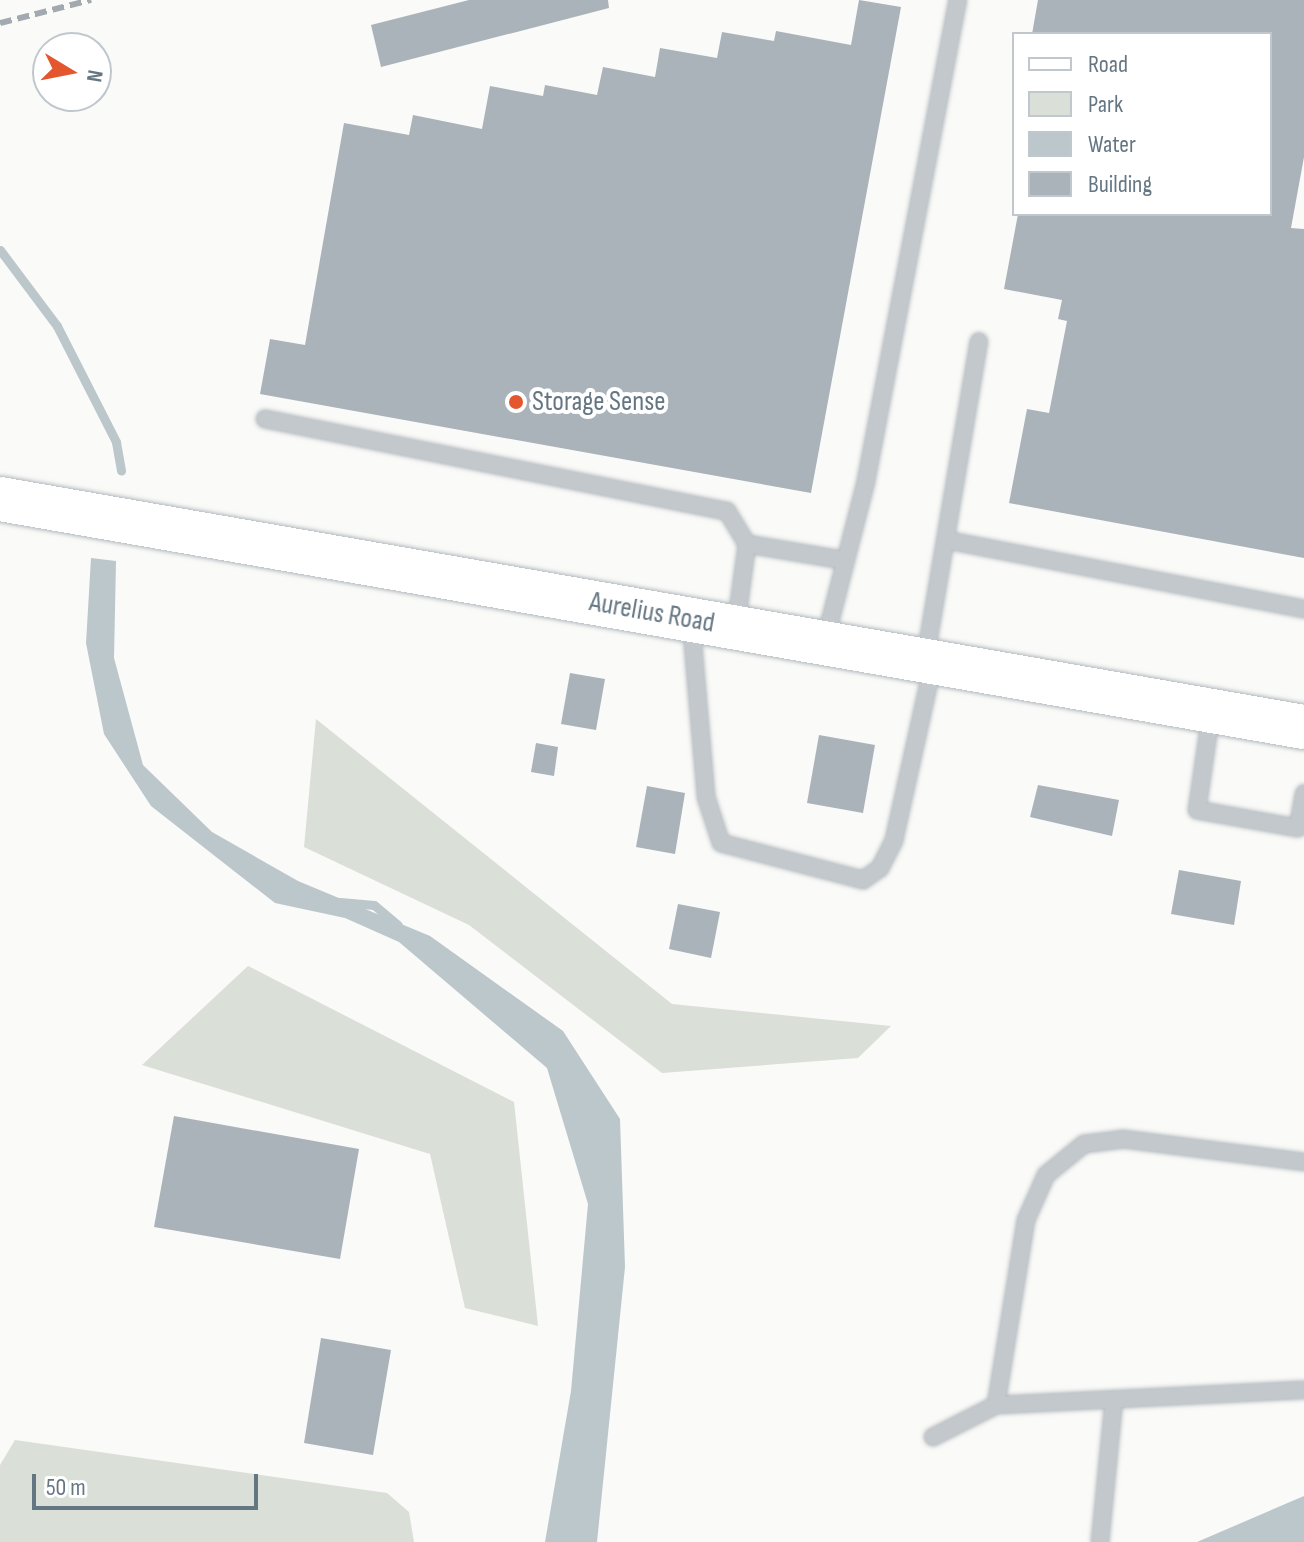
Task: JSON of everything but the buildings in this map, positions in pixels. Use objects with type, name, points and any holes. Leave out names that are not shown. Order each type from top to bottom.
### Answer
[{"type":"street","name":"Aurelius Road","points":[[0,499],[1304,727]]},
{"type":"lane","points":[[825,643],[843,560],[866,481],[958,0]]},
{"type":"lane","points":[[691,620],[706,797],[721,843],[863,880],[880,868],[894,840],[929,661],[979,342]]},
{"type":"lane","points":[[265,419],[727,511],[747,544],[735,628]]},
{"type":"lane","points":[[946,540],[1304,609]]},
{"type":"lane","points":[[747,544],[843,560]]},
{"type":"lane","points":[[1212,711],[1197,810],[1298,828],[1304,794]]},
{"type":"lane","points":[[996,1405],[1026,1220],[1046,1175],[1084,1144],[1123,1139],[1304,1162]]},
{"type":"lane","points":[[933,1437],[996,1405],[1304,1390]]},
{"type":"lane","points":[[1100,1542],[1114,1400]]},
{"type":"green space","points":[[316,719],[672,1004],[891,1026],[858,1058],[662,1073],[469,925],[304,847]]},
{"type":"green space","points":[[248,966],[514,1102],[538,1326],[465,1308],[430,1154],[142,1065]]},
{"type":"green space","points":[[15,1440],[387,1493],[409,1512],[414,1542],[0,1542],[0,1465]]},
{"type":"water","points":[[91,558],[116,561],[114,658],[143,765],[212,832],[298,881],[430,936],[563,1031],[620,1119],[625,1267],[597,1542],[545,1542],[571,1391],[588,1204],[547,1068],[399,942],[345,918],[275,903],[151,806],[104,734],[86,643]]},
{"type":"water","points":[[1304,1496],[1304,1542],[1197,1542]]},
{"type":"waterway","points":[[0,250],[57,326],[116,442],[121,471]]},
{"type":"waterway","points":[[340,902],[374,905],[398,925]]},
{"type":"railway","points":[[0,23],[91,0]]},
{"type":"place","name":"Storage Sense","points":[[516,402]]}]
